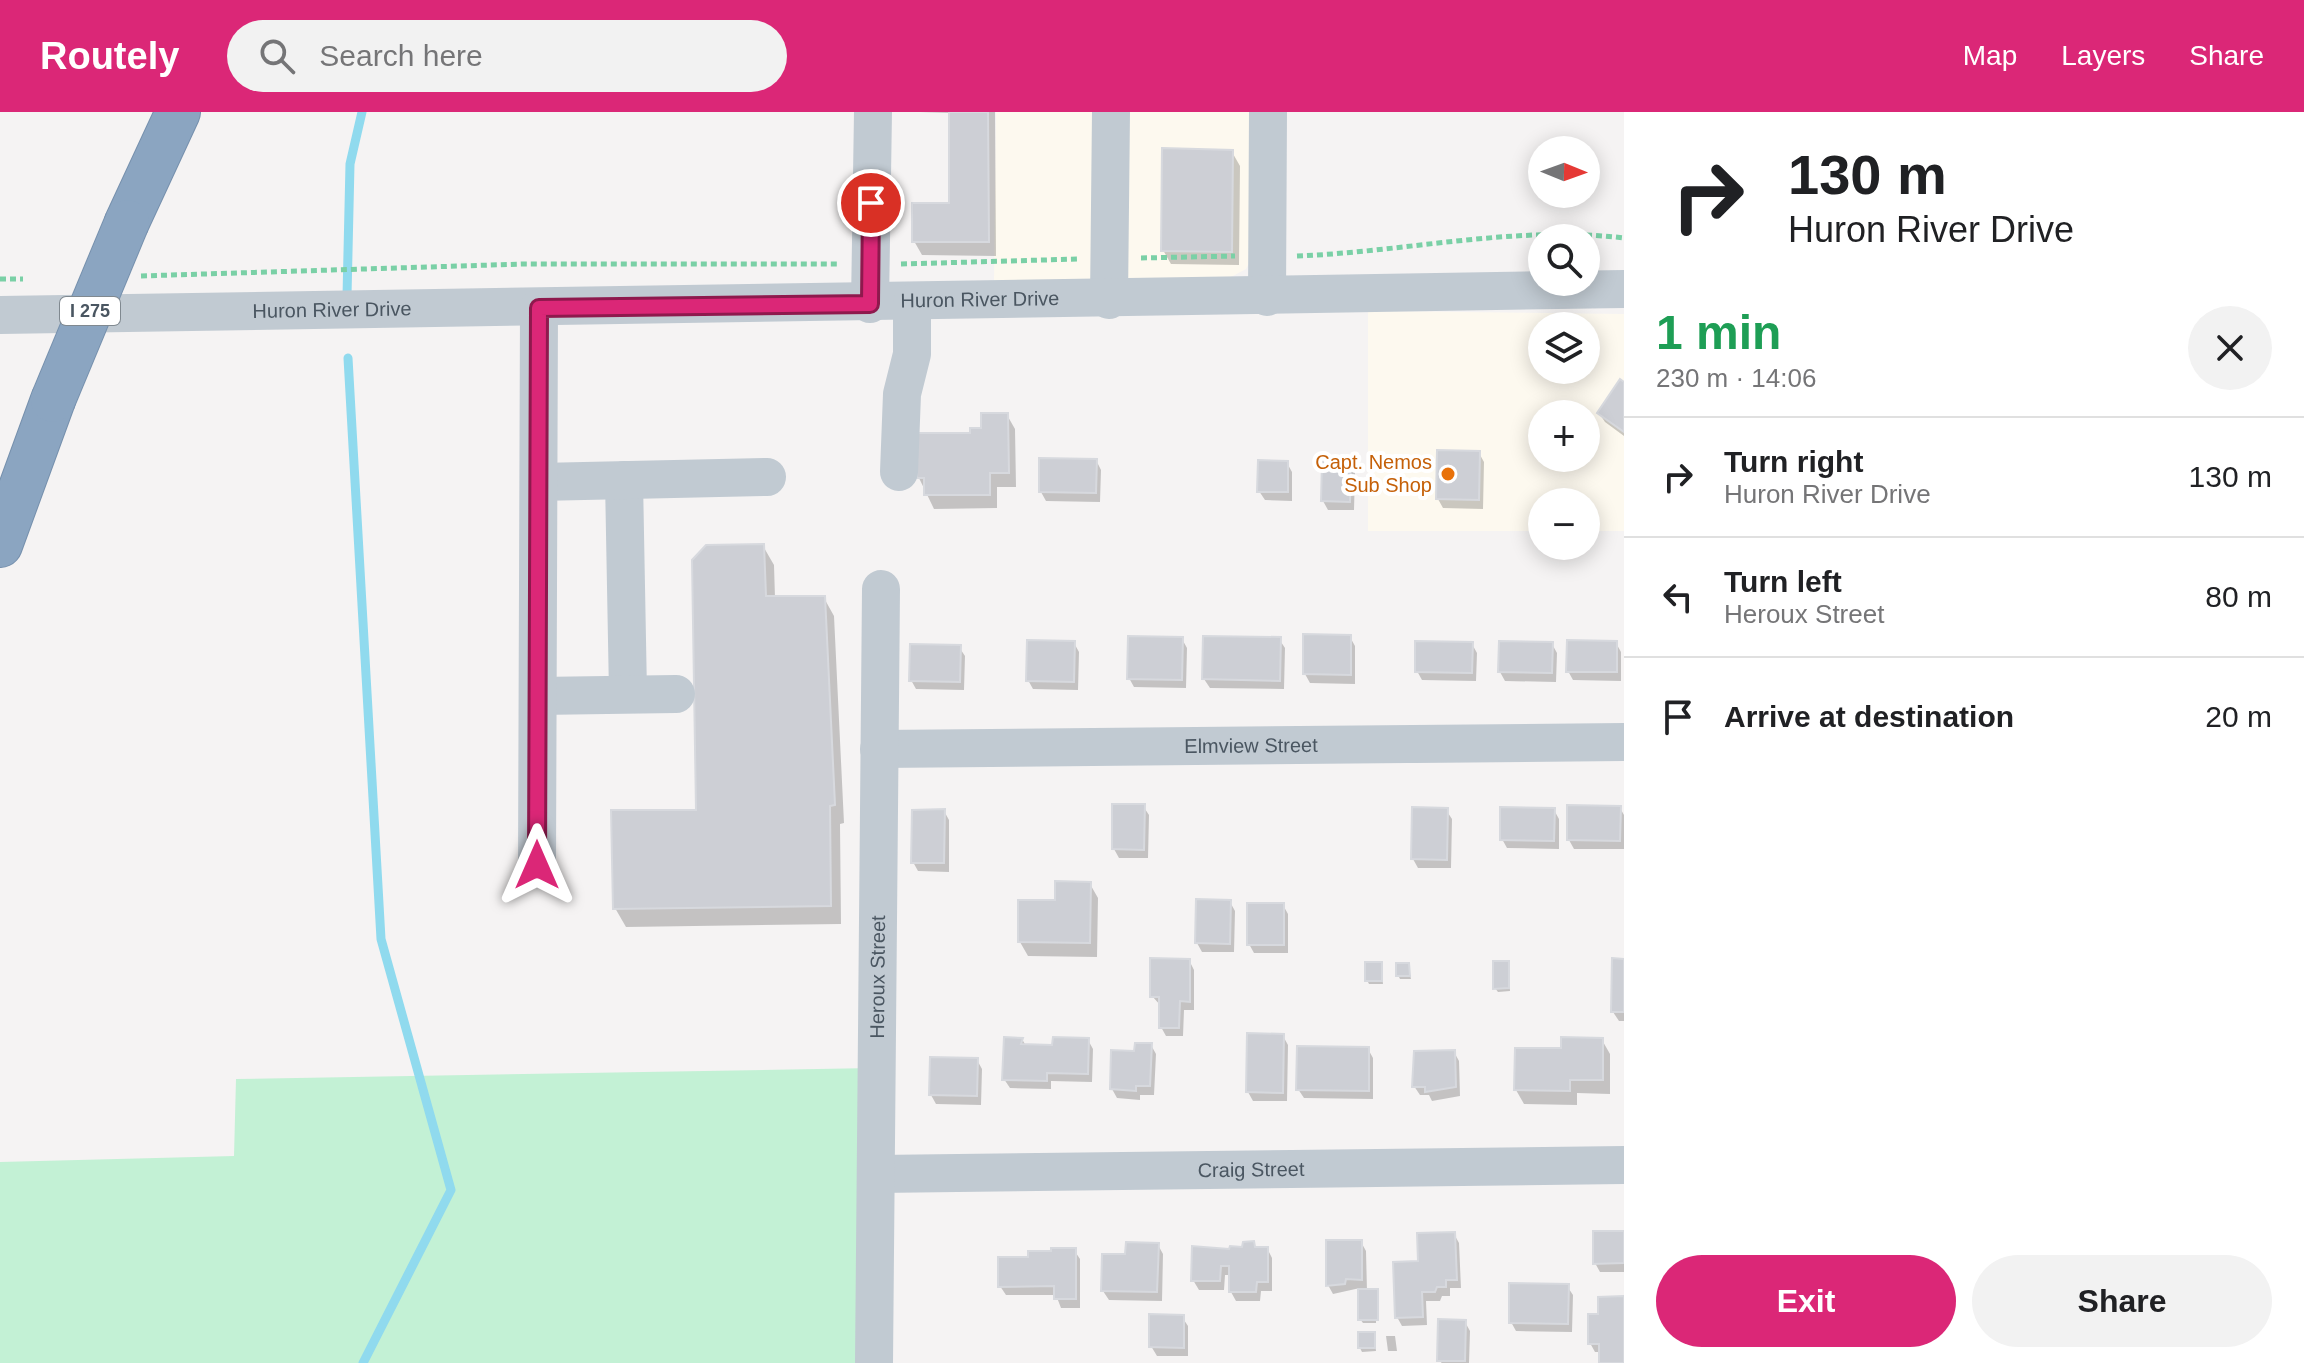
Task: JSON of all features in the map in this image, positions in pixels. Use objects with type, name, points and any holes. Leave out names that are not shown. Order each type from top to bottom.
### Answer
[{"type":"highway","name":"I 275","points":[[0,545],[53,400],[127,222],[178,112]]},
{"type":"street","points":[[870,304],[873,112]]},
{"type":"street","points":[[1109,300],[1111,112]]},
{"type":"street","points":[[1267,297],[1268,112]]},
{"type":"street","name":"Huron River Drive","points":[[0,315],[870,304],[1624,289]]},
{"type":"street","points":[[899,472],[902,394],[912,354],[912,303]]},
{"type":"street","points":[[537,865],[539,308]]},
{"type":"street","points":[[539,482],[767,477]]},
{"type":"street","points":[[624,480],[628,693]]},
{"type":"street","name":"Heroux Street","points":[[874,1363],[881,589]]},
{"type":"street","points":[[538,696],[676,694]]},
{"type":"street","name":"Elmview Street","points":[[879,749],[1624,742]]},
{"type":"street","name":"Craig Street","points":[[877,1174],[1624,1165]]},
{"type":"path","points":[[133,277],[464,269],[524,264],[870,264],[1335,255],[1467,240],[1554,236],[1624,238]]},
{"type":"path","points":[[0,279],[27,279]]},
{"type":"shaded area","points":[[996,112],[1258,112],[1251,259],[1246,269],[1229,278],[994,282]]},
{"type":"shaded area","points":[[1368,311],[1528,313],[1528,384],[1600,384],[1600,314],[1624,314],[1624,531],[1600,531],[1600,488],[1528,488],[1528,531],[1368,531]]},
{"type":"green space","points":[[873,1068],[869,1363],[0,1363],[0,1162],[234,1156],[236,1079]]},
{"type":"building","points":[[949,112],[988,112],[989,242],[912,242],[912,203],[949,203]]},
{"type":"building","points":[[1162,148],[1233,150],[1232,252],[1161,251]]},
{"type":"building","points":[[1620,379],[1624,382],[1624,432],[1600,415],[1600,409]]},
{"type":"building","points":[[981,413],[1008,413],[1009,473],[990,473],[990,495],[924,495],[924,478],[917,478],[917,433],[970,433],[970,428],[981,428]]},
{"type":"building","points":[[1437,450],[1480,451],[1479,500],[1436,499]]},
{"type":"building","points":[[1039,458],[1097,459],[1096,493],[1039,492]]},
{"type":"building","points":[[1258,460],[1288,461],[1288,492],[1257,492]]},
{"type":"building","points":[[1322,461],[1351,462],[1350,502],[1321,501]]},
{"type":"building","points":[[764,544],[766,596],[825,596],[835,805],[830,806],[831,906],[613,909],[611,810],[696,810],[692,560],[706,545]]},
{"type":"building","points":[[1303,634],[1351,635],[1351,675],[1303,674]]},
{"type":"building","points":[[1128,636],[1183,637],[1182,680],[1127,679]]},
{"type":"building","points":[[1203,636],[1281,637],[1280,681],[1202,679]]},
{"type":"building","points":[[1027,640],[1075,641],[1074,682],[1026,681]]},
{"type":"building","points":[[1567,640],[1617,641],[1617,672],[1566,672]]},
{"type":"building","points":[[1415,641],[1473,642],[1472,673],[1415,672]]},
{"type":"building","points":[[1499,641],[1553,642],[1552,673],[1498,672]]},
{"type":"building","points":[[910,644],[961,645],[960,682],[909,681]]},
{"type":"building","points":[[1112,804],[1145,804],[1144,850],[1112,849]]},
{"type":"building","points":[[1567,805],[1621,806],[1620,841],[1567,840]]},
{"type":"building","points":[[1412,807],[1448,808],[1447,860],[1411,859]]},
{"type":"building","points":[[1500,807],[1555,808],[1554,841],[1500,840]]},
{"type":"building","points":[[945,809],[944,863],[911,863],[912,810]]},
{"type":"building","points":[[1055,881],[1091,882],[1090,943],[1018,942],[1018,900],[1055,900]]},
{"type":"building","points":[[1196,899],[1231,900],[1230,944],[1195,943]]},
{"type":"building","points":[[1247,903],[1284,903],[1284,945],[1247,945]]},
{"type":"building","points":[[1150,958],[1190,959],[1190,1002],[1180,1001],[1179,1028],[1159,1028],[1159,997],[1150,997]]},
{"type":"building","points":[[1612,958],[1624,959],[1624,1012],[1611,1012]]},
{"type":"building","points":[[1493,961],[1509,961],[1509,988],[1493,989]]},
{"type":"building","points":[[1365,962],[1382,962],[1382,981],[1365,981]]},
{"type":"building","points":[[1396,963],[1409,963],[1410,976],[1396,976]]},
{"type":"building","points":[[1247,1033],[1284,1034],[1283,1093],[1246,1092]]},
{"type":"building","points":[[1004,1037],[1023,1038],[1021,1044],[1052,1045],[1053,1037],[1089,1038],[1088,1074],[1047,1073],[1047,1081],[1002,1080]]},
{"type":"building","points":[[1561,1037],[1603,1038],[1603,1080],[1570,1080],[1570,1091],[1514,1090],[1515,1048],[1561,1048]]},
{"type":"building","points":[[1135,1043],[1152,1043],[1150,1086],[1136,1086],[1136,1091],[1110,1089],[1111,1050],[1134,1051]]},
{"type":"building","points":[[1297,1046],[1369,1047],[1369,1091],[1296,1090]]},
{"type":"building","points":[[1455,1050],[1456,1087],[1425,1092],[1425,1087],[1412,1087],[1414,1051]]},
{"type":"building","points":[[930,1057],[978,1058],[977,1096],[929,1095]]},
{"type":"building","points":[[1593,1231],[1624,1231],[1624,1263],[1593,1264]]},
{"type":"building","points":[[1455,1232],[1457,1280],[1446,1280],[1446,1287],[1437,1287],[1435,1292],[1422,1292],[1423,1317],[1395,1318],[1393,1262],[1418,1261],[1417,1233]]},
{"type":"building","points":[[1326,1240],[1362,1240],[1362,1280],[1346,1279],[1345,1284],[1326,1286]]},
{"type":"building","points":[[1254,1241],[1255,1247],[1268,1247],[1268,1282],[1257,1282],[1256,1292],[1229,1292],[1229,1266],[1221,1266],[1220,1281],[1191,1281],[1192,1246],[1229,1249],[1230,1246],[1242,1247],[1243,1242]]},
{"type":"building","points":[[1126,1242],[1159,1243],[1157,1292],[1101,1291],[1102,1254],[1125,1254]]},
{"type":"building","points":[[1051,1248],[1076,1248],[1076,1299],[1054,1299],[1054,1286],[998,1287],[998,1257],[1028,1257],[1028,1251],[1051,1251]]},
{"type":"building","points":[[1509,1283],[1569,1284],[1568,1324],[1509,1323]]},
{"type":"building","points":[[1358,1289],[1378,1289],[1378,1320],[1358,1320]]},
{"type":"building","points":[[1624,1296],[1624,1363],[1599,1363],[1599,1344],[1588,1344],[1588,1314],[1598,1314],[1598,1297]]},
{"type":"building","points":[[1149,1314],[1184,1315],[1184,1348],[1149,1347]]},
{"type":"building","points":[[1438,1319],[1466,1320],[1465,1361],[1437,1361]]},
{"type":"building","points":[[1358,1332],[1375,1332],[1375,1348],[1358,1348]]},
{"type":"waterway","points":[[347,296],[350,164],[362,112]]},
{"type":"waterway","points":[[348,358],[381,939],[451,1190],[363,1363]]},
{"type":"place","name":"Capt. Nemos Sub Shop","points":[[1448,474]]},
{"type":"route","points":[[537,865],[539,308],[870,304],[871,203]]}]
